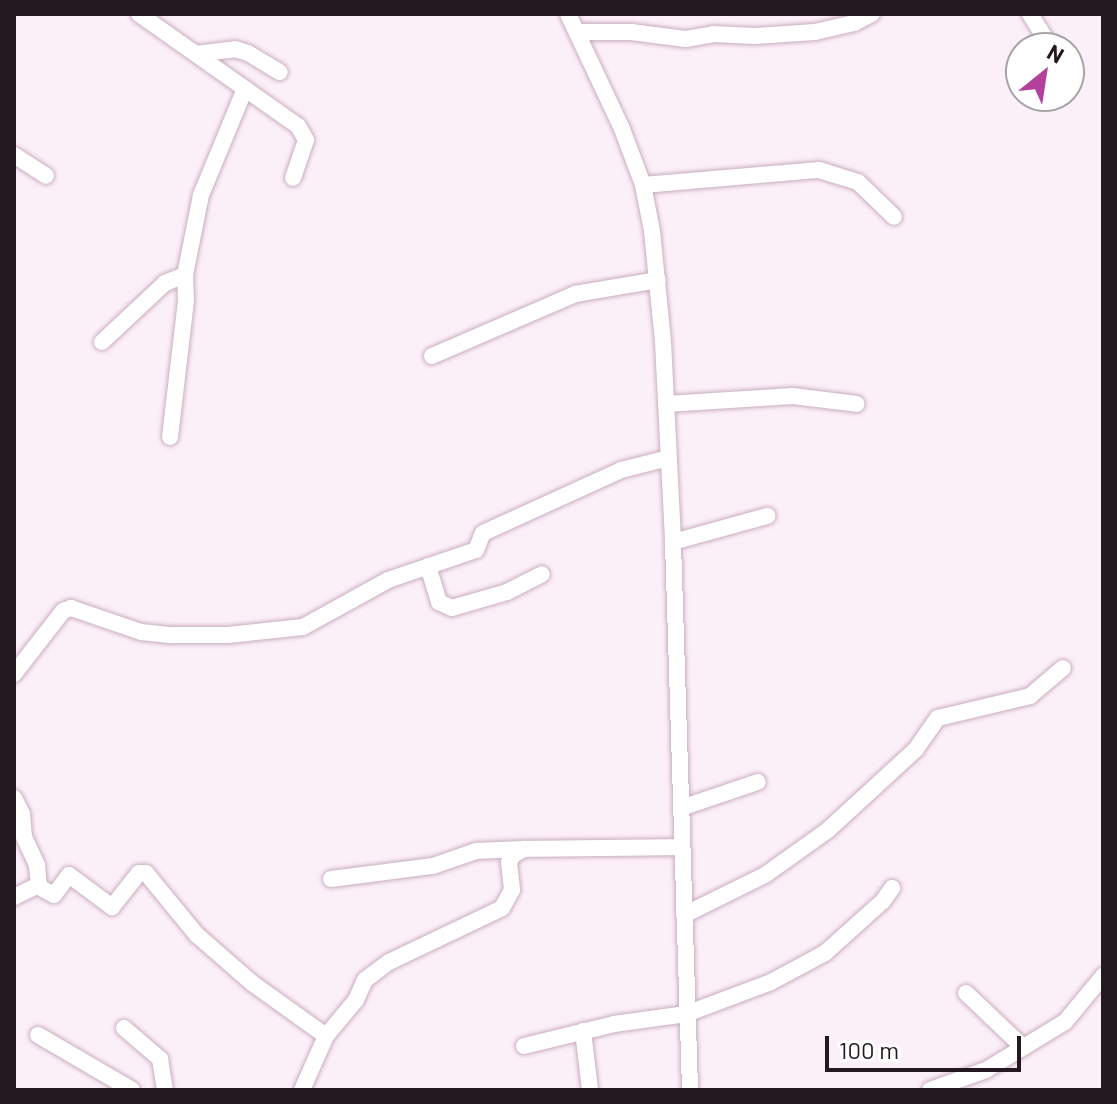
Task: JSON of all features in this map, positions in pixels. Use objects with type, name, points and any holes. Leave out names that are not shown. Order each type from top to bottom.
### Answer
[{"type":"street","points":[[139,14],[304,132],[306,140],[293,178]]},
{"type":"street","points":[[568,14],[579,32],[643,185],[658,280],[673,542],[690,1090]]},
{"type":"street","points":[[579,32],[631,32],[686,39],[713,34],[785,34],[840,27],[872,14]]},
{"type":"street","points":[[1030,14],[1041,32]]},
{"type":"street","points":[[196,54],[235,49],[280,72]]},
{"type":"street","points":[[170,437],[186,301],[185,275],[201,195],[245,89]]},
{"type":"street","points":[[14,155],[46,176]]},
{"type":"street","points":[[643,185],[819,170],[858,182],[894,217]]},
{"type":"street","points":[[102,342],[165,283],[185,275]]},
{"type":"street","points":[[432,356],[575,294],[658,280]]},
{"type":"street","points":[[666,404],[793,396],[857,404]]},
{"type":"street","points":[[14,674],[63,611],[71,608],[141,632],[172,635],[228,635],[297,628],[388,580],[476,550],[483,533],[621,470],[668,458]]},
{"type":"street","points":[[673,542],[767,516]]},
{"type":"street","points":[[428,566],[439,602],[452,608],[507,592],[542,574]]},
{"type":"street","points":[[684,915],[765,875],[828,830],[916,749],[938,718],[1030,696],[1063,668]]},
{"type":"street","points":[[681,808],[758,782]]},
{"type":"street","points":[[14,798],[22,814],[24,837],[37,865],[39,885]]},
{"type":"street","points":[[331,879],[433,866],[476,851],[682,847]]},
{"type":"street","points":[[302,1090],[326,1036],[356,1000],[365,980],[389,962],[502,908],[512,890],[509,862],[524,849]]},
{"type":"street","points":[[39,885],[54,895],[69,875],[112,907],[117,905],[139,873],[146,873],[197,935],[252,983],[326,1036]]},
{"type":"street","points":[[14,897],[39,885]]},
{"type":"street","points":[[524,1046],[583,1031],[686,1014],[808,965],[873,911],[892,888]]},
{"type":"street","points":[[930,1090],[966,1079],[1071,1018],[1103,976]]},
{"type":"street","points":[[966,993],[1023,1047]]},
{"type":"street","points":[[124,1028],[160,1059],[165,1090]]},
{"type":"street","points":[[583,1031],[590,1090]]},
{"type":"street","points":[[38,1035],[132,1090]]}]
